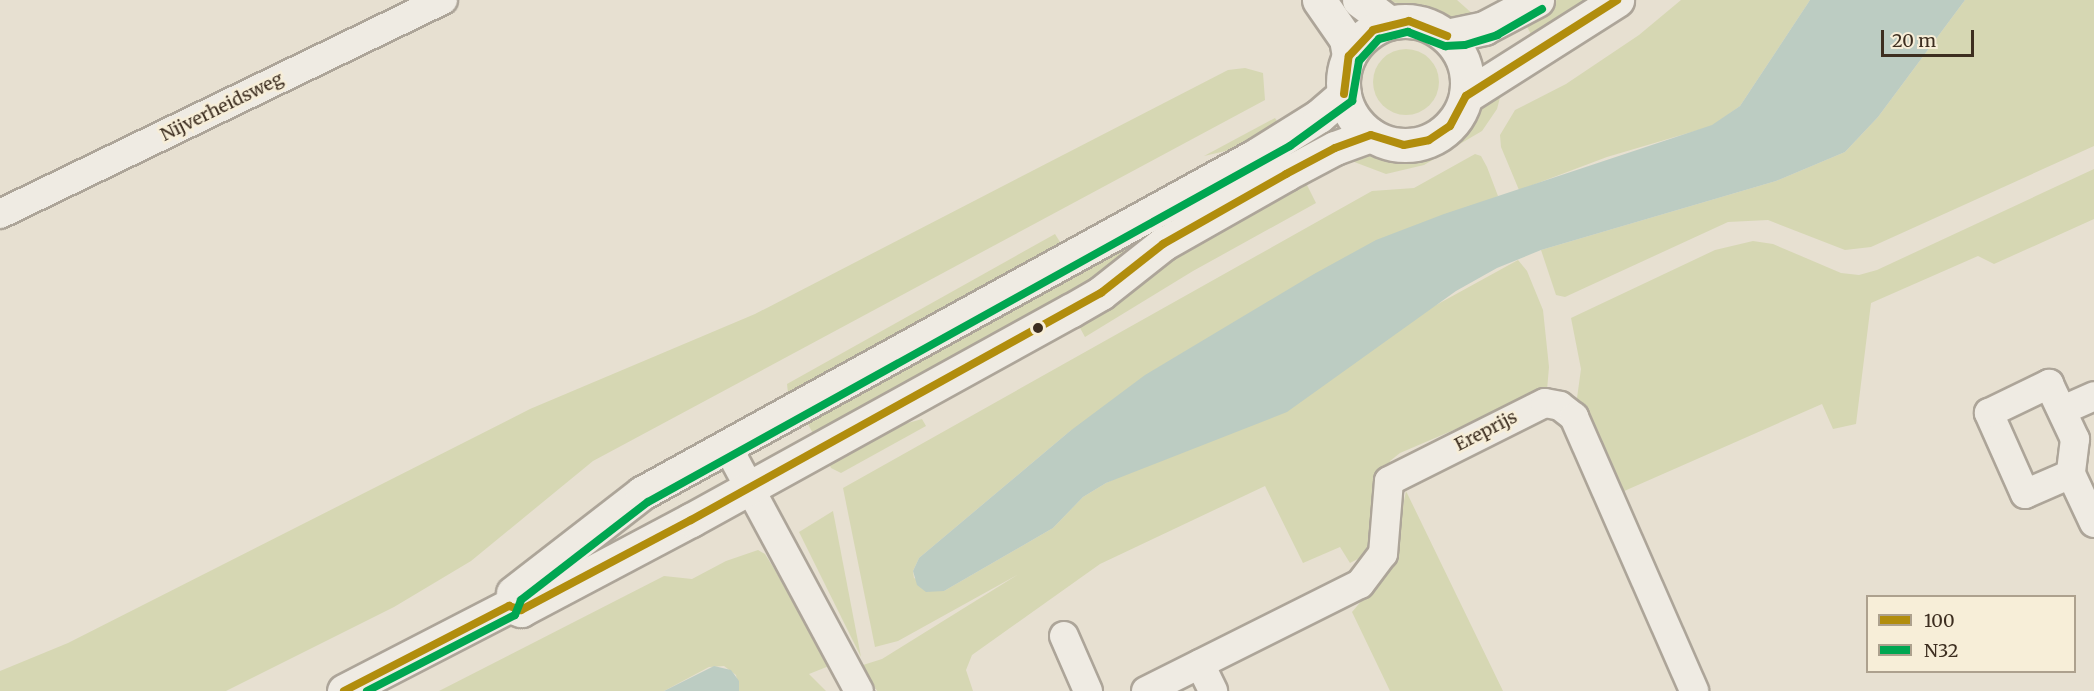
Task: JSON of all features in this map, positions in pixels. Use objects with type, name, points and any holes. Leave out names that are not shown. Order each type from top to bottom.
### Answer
[{"type":"street","name":"Nijverheidsweg","points":[[0,214],[443,0]]},
{"type":"street","points":[[1319,0],[1346,39],[1349,56],[1344,94],[1351,113],[1371,135],[1395,144],[1429,140],[1455,119],[1466,96],[1464,64],[1447,36],[1419,22],[1389,23],[1365,36],[1349,56]]},
{"type":"street","points":[[1359,0],[1389,23]]},
{"type":"street","points":[[1447,36],[1484,28],[1537,0]]},
{"type":"street","points":[[1466,96],[1617,0]]},
{"type":"street","points":[[509,606],[512,594],[616,511],[727,446],[1255,156],[1318,116],[1344,94]]},
{"type":"street","points":[[344,691],[509,606],[521,610],[749,488],[1070,311],[1108,288],[1163,244],[1286,174],[1335,148],[1371,135]]},
{"type":"street","points":[[2070,474],[2025,494],[1989,413],[2049,384],[2075,439],[2070,474],[2094,523]]},
{"type":"street","points":[[2063,410],[2094,396]]},
{"type":"street","name":"Ereprijs","points":[[1146,691],[1359,584],[1383,554],[1389,481],[1545,403],[1560,406],[1574,417],[1694,691]]},
{"type":"street","points":[[727,446],[859,691]]},
{"type":"street","points":[[1064,636],[1088,691]]},
{"type":"street","points":[[1200,664],[1213,691]]},
{"type":"green space","points":[[1380,0],[1457,0],[1475,16],[1450,18],[1420,7]]},
{"type":"green space","points":[[1557,0],[1599,0],[1533,38],[1523,19]]},
{"type":"green space","points":[[1681,0],[1810,0],[1740,106],[1712,126],[1607,157],[1519,190],[1501,147],[1500,135],[1515,110],[1566,84],[1639,35]]},
{"type":"green space","points":[[1965,0],[2094,0],[2094,146],[1871,247],[1845,250],[1768,220],[1728,222],[1565,297],[1556,295],[1541,250],[1776,181],[1845,152],[1878,117]]},
{"type":"green space","points":[[1406,49],[1419,52],[1429,59],[1436,69],[1439,82],[1436,95],[1429,105],[1419,112],[1406,115],[1393,112],[1383,105],[1376,95],[1373,82],[1376,69],[1383,59],[1393,52]]},
{"type":"green space","points":[[1245,68],[1263,73],[1265,100],[593,461],[471,561],[394,607],[226,691],[0,691],[0,671],[68,643],[530,409],[755,314],[1228,70]]},
{"type":"green space","points":[[1502,90],[1497,109],[1482,131],[1424,165],[1386,174],[1349,160],[1368,150],[1406,158],[1438,150],[1460,135],[1483,101]]},
{"type":"green space","points":[[1275,118],[1280,126],[1247,146],[1204,156]]},
{"type":"green space","points":[[1288,145],[1127,264],[817,441],[802,413]]},
{"type":"green space","points":[[1475,154],[1481,156],[1498,196],[1070,431],[919,558],[913,571],[914,578],[944,591],[1053,528],[1083,497],[1106,483],[1143,466],[1518,260],[1527,271],[1543,310],[1549,367],[1547,390],[1400,453],[1390,461],[1379,548],[1350,563],[1340,547],[1303,563],[1265,486],[1100,564],[972,655],[966,670],[973,691],[877,691],[863,665],[882,659],[1019,574],[898,641],[875,647],[843,488],[1372,191],[1414,188]]},
{"type":"green space","points":[[2094,169],[2094,219],[1994,264],[1978,256],[1871,303],[1856,424],[1833,429],[1822,404],[1622,492],[1577,398],[1581,369],[1571,318],[1715,250],[1753,241],[1773,244],[1841,273],[1859,275],[1877,270]]},
{"type":"green space","points":[[1303,177],[1316,203],[1193,271],[1085,337],[1075,319]]},
{"type":"green space","points":[[1055,234],[1065,250],[792,399],[788,393],[787,384]]},
{"type":"green space","points":[[922,419],[926,426],[841,473],[831,468],[825,457],[876,432]]},
{"type":"green space","points":[[1406,491],[1503,691],[1390,691],[1352,612],[1391,566]]},
{"type":"green space","points":[[833,511],[861,657],[799,532]]},
{"type":"green space","points":[[758,550],[765,554],[775,570],[829,666],[809,674],[826,691],[739,691],[736,675],[724,666],[709,667],[664,691],[439,691],[664,576],[692,579],[726,561]]},
{"type":"shaded area","points":[[1810,0],[1965,0],[1878,117],[1845,152],[1776,181],[1541,250],[1497,268],[1456,291],[1287,412],[1106,483],[1083,497],[1053,528],[944,591],[926,592],[917,585],[913,571],[919,558],[1070,431],[1145,375],[1314,274],[1376,240],[1444,214],[1712,125],[1740,106]]},
{"type":"shaded area","points":[[714,666],[731,670],[739,681],[739,691],[664,691]]},
{"type":"transit line","name":"100","points":[[1466,96],[1617,0]]},
{"type":"transit line","name":"N32","points":[[367,691],[515,615],[521,600],[648,502],[1290,146],[1352,101],[1359,61],[1379,39],[1408,32],[1445,46],[1465,45],[1497,35],[1542,9]]},
{"type":"transit line","name":"100","points":[[1344,94],[1349,56],[1373,30],[1409,21],[1447,36]]},
{"type":"transit line","name":"100","points":[[1371,135],[1404,145],[1429,140],[1450,126],[1466,96]]},
{"type":"transit line","name":"100","points":[[344,691],[509,606],[521,610],[691,520],[1101,293],[1163,244],[1286,174],[1335,148],[1371,135]]}]
